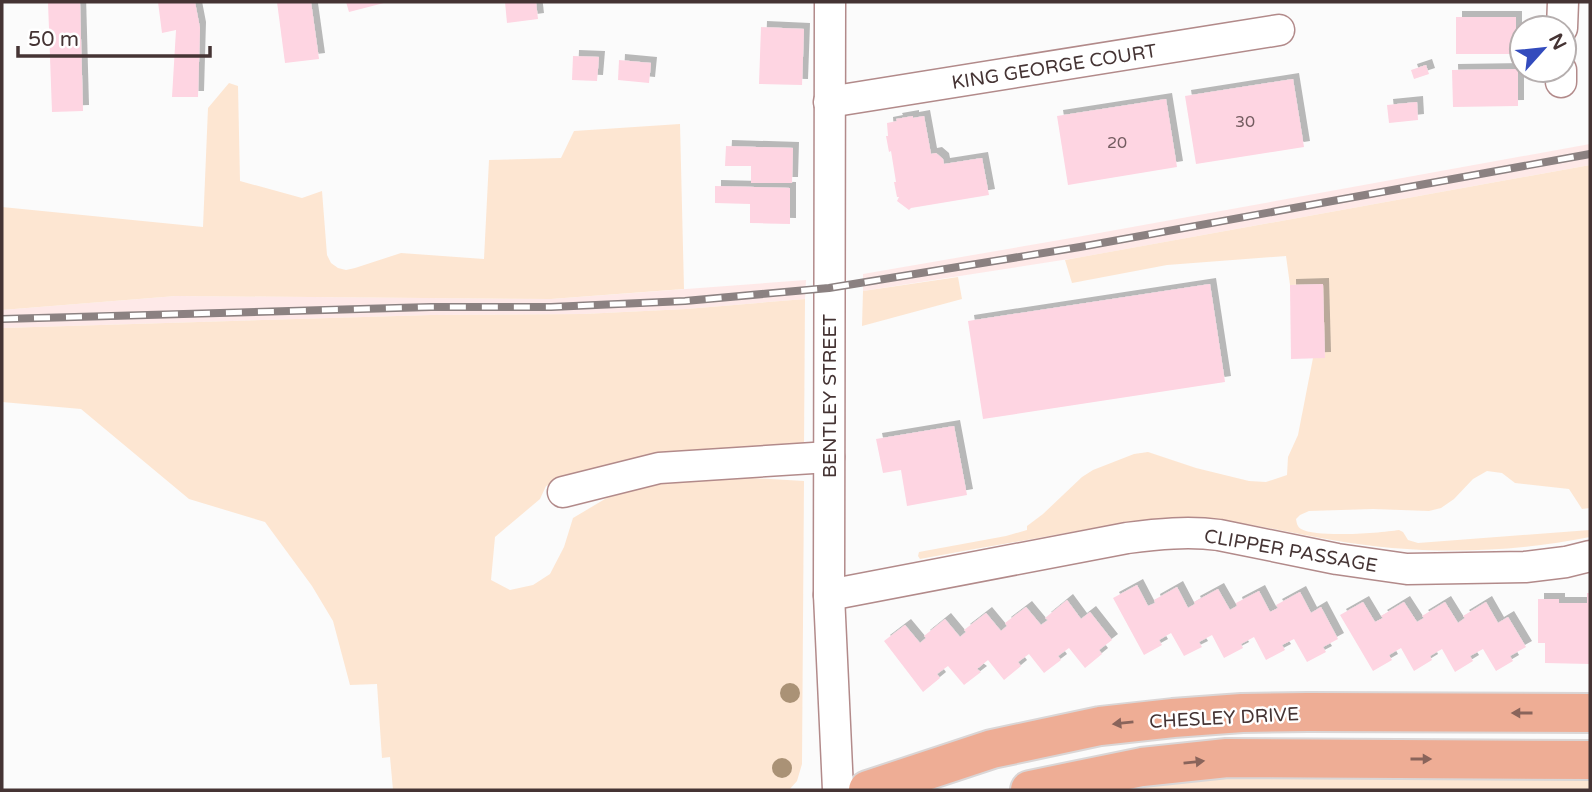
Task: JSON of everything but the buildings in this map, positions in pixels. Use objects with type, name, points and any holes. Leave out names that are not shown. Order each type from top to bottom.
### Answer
[{"type":"main road","name":"CHESLEY DRIVE","points":[[868,790],[992,750],[1100,726],[1201,716],[1308,712],[1590,713]]},
{"type":"main road","points":[[1308,712],[1311,758]]},
{"type":"main road","points":[[1030,790],[1142,767],[1227,758],[1590,760]]},
{"type":"street","name":"BENTLEY STREET","points":[[830,2],[829,595],[838,790]]},
{"type":"street","name":"KING GEORGE COURT","points":[[829,102],[1279,30]]},
{"type":"street","points":[[563,492],[659,468],[829,457]]},
{"type":"street","name":"CLIPPER PASSAGE","points":[[829,595],[1127,538],[1164,534],[1219,535],[1336,559],[1407,569],[1525,566],[1566,562],[1590,556]]},
{"type":"shaded area","points":[[229,83],[238,86],[240,181],[302,198],[322,191],[327,255],[331,263],[346,270],[401,253],[484,259],[489,160],[561,158],[574,131],[680,124],[684,289],[551,299],[176,296],[2,310],[2,207],[203,227],[208,108]]},
{"type":"shaded area","points":[[1590,144],[1590,165],[1082,257],[863,291],[863,274]]},
{"type":"shaded area","points":[[1590,165],[1590,508],[1582,509],[1569,489],[1515,483],[1502,473],[1487,471],[1473,479],[1441,508],[1429,511],[1309,511],[1296,519],[1300,528],[1309,532],[1349,534],[1399,530],[1408,540],[1418,543],[1590,530],[1590,537],[1526,547],[1429,550],[1364,545],[1223,521],[1171,518],[1140,520],[920,559],[918,556],[919,552],[1027,530],[1027,526],[1082,477],[1134,454],[1148,452],[1196,468],[1249,481],[1266,482],[1287,475],[1288,457],[1298,435],[1313,358],[1325,358],[1323,284],[1290,285],[1286,256],[1167,265],[1072,283],[1065,260]]},
{"type":"shaded area","points":[[958,277],[962,299],[862,326],[863,291]]},
{"type":"shaded area","points":[[806,280],[805,299],[686,309],[583,314],[431,315],[2,328],[2,310],[176,296],[551,299]]},
{"type":"shaded area","points":[[805,299],[804,447],[662,455],[615,463],[546,486],[540,499],[495,537],[491,580],[510,590],[533,585],[550,574],[564,547],[573,518],[605,499],[642,485],[699,475],[804,481],[802,764],[797,781],[789,790],[393,790],[390,757],[382,758],[377,684],[350,685],[333,621],[312,586],[265,522],[189,499],[81,409],[2,402],[2,328],[431,315],[583,314]]},
{"type":"shaded area","points":[[1590,760],[1590,790],[1030,790],[1063,782]]},
{"type":"railway","points":[[2,319],[431,307],[551,307],[685,301],[829,288],[1080,247],[1590,154]]}]
